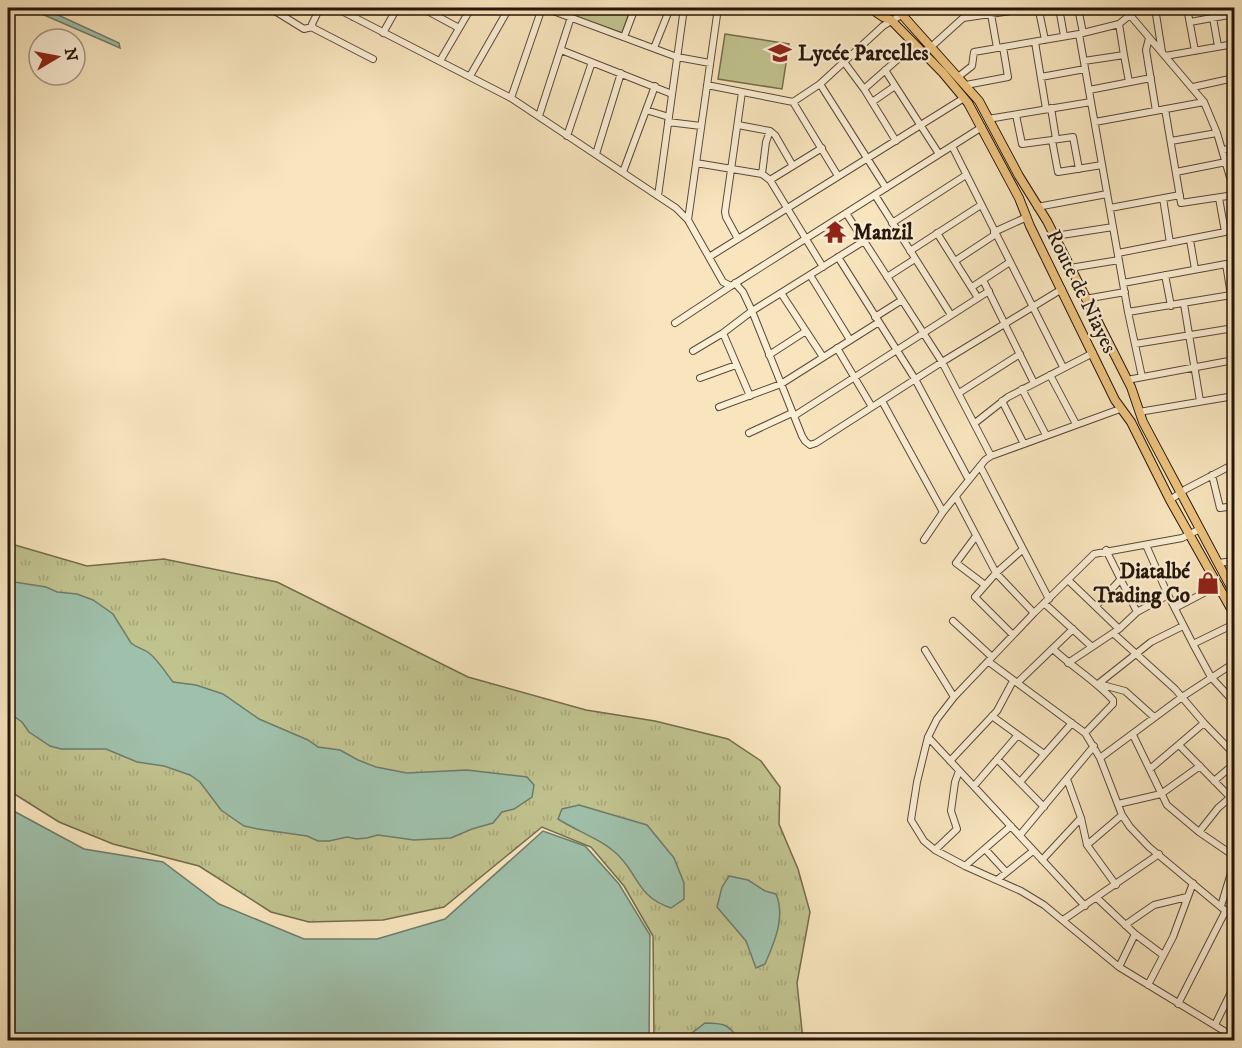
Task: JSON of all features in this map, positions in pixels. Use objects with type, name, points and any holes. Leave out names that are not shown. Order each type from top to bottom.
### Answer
[{"type":"main road","name":"Route de Niayes","points":[[870,8],[891,20],[915,44],[964,98],[982,127],[1120,409],[1131,422],[1170,500],[1234,614]]},
{"type":"main road","name":"Route de Niayes","points":[[899,11],[979,101],[1054,236],[1135,396],[1139,412],[1157,451],[1234,593]]},
{"type":"street","points":[[270,8],[304,29],[312,27],[373,59]]},
{"type":"street","points":[[312,27],[320,8]]},
{"type":"street","points":[[336,8],[512,98],[676,208],[688,220],[723,282],[733,284],[743,292],[805,441],[813,444],[1062,289]]},
{"type":"street","points":[[353,16],[358,8]]},
{"type":"street","points":[[382,33],[397,8]]},
{"type":"street","points":[[423,8],[459,28]]},
{"type":"street","points":[[440,61],[471,8]]},
{"type":"street","points":[[470,76],[509,8]]},
{"type":"street","points":[[512,98],[543,8],[567,13],[678,57],[710,63]]},
{"type":"street","points":[[624,37],[635,8]]},
{"type":"street","points":[[654,48],[670,8]]},
{"type":"street","points":[[658,196],[684,8]]},
{"type":"street","points":[[688,220],[718,8]]},
{"type":"street","points":[[707,85],[793,102],[820,84],[899,11],[914,8]]},
{"type":"street","points":[[931,47],[963,18],[1032,8]]},
{"type":"street","points":[[1046,40],[1038,9],[1059,8],[1064,36]]},
{"type":"street","points":[[1078,8],[1085,69],[1128,312],[1142,377]]},
{"type":"street","points":[[1124,8],[1204,102],[1223,150],[1233,181],[1234,193],[1219,198],[1182,203],[1165,109]]},
{"type":"street","points":[[1155,8],[1163,54]]},
{"type":"street","points":[[1187,8],[1195,51]]},
{"type":"street","points":[[539,116],[561,50],[567,13]]},
{"type":"street","points":[[966,85],[1008,77],[991,14]]},
{"type":"street","points":[[1190,22],[1234,14],[1234,25]]},
{"type":"street","points":[[958,76],[972,66],[974,52],[1046,40],[1119,24],[1130,15]]},
{"type":"street","points":[[1213,18],[1218,46]]},
{"type":"street","points":[[1119,24],[1129,82]]},
{"type":"street","points":[[1149,38],[1146,50],[1156,111]]},
{"type":"street","points":[[1035,42],[1049,109],[1058,172],[1102,165]]},
{"type":"street","points":[[864,89],[915,44]]},
{"type":"street","points":[[1163,54],[1234,44]]},
{"type":"street","points":[[561,50],[672,94]]},
{"type":"street","points":[[1084,61],[1124,55]]},
{"type":"street","points":[[567,136],[592,62]]},
{"type":"street","points":[[844,62],[864,89],[896,141]]},
{"type":"street","points":[[1041,77],[1085,69]]},
{"type":"street","points":[[885,70],[939,154]]},
{"type":"street","points":[[596,154],[621,74]]},
{"type":"street","points":[[1089,90],[1151,78]]},
{"type":"street","points":[[1193,87],[1234,78]]},
{"type":"street","points":[[820,84],[886,188]]},
{"type":"street","points":[[623,172],[655,86]]},
{"type":"street","points":[[872,102],[895,86]]},
{"type":"street","points":[[738,239],[725,214],[742,92]]},
{"type":"street","points":[[709,257],[964,98]]},
{"type":"street","points":[[793,102],[838,176]]},
{"type":"street","points":[[988,118],[1091,102]]},
{"type":"street","points":[[1095,122],[1204,102]]},
{"type":"street","points":[[646,110],[669,119],[701,126]]},
{"type":"street","points":[[1016,115],[1022,144],[1073,137],[1079,169]]},
{"type":"street","points":[[738,125],[770,131],[775,135],[793,166]]},
{"type":"street","points":[[675,323],[982,127]]},
{"type":"street","points":[[762,174],[766,142],[770,131]]},
{"type":"street","points":[[1171,141],[1217,133]]},
{"type":"street","points":[[952,146],[1064,368]]},
{"type":"street","points":[[770,180],[822,148]]},
{"type":"street","points":[[1223,150],[1234,148]]},
{"type":"street","points":[[1176,172],[1226,162]]},
{"type":"street","points":[[696,163],[762,174],[770,180],[823,267]]},
{"type":"street","points":[[892,223],[966,175]]},
{"type":"street","points":[[1037,207],[1107,194]]},
{"type":"street","points":[[875,195],[951,315]]},
{"type":"street","points":[[1110,208],[1180,195]]},
{"type":"street","points":[[1163,198],[1170,243]]},
{"type":"street","points":[[1070,268],[1225,232],[1219,198]]},
{"type":"street","points":[[910,250],[981,205]]},
{"type":"street","points":[[846,213],[942,362],[992,456]]},
{"type":"street","points":[[955,261],[995,233],[1027,217]]},
{"type":"street","points":[[1054,236],[1113,227]]},
{"type":"street","points":[[937,233],[978,298]]},
{"type":"street","points":[[1190,240],[1195,269]]},
{"type":"street","points":[[693,351],[864,241]]},
{"type":"street","points":[[838,257],[915,379],[969,480]]},
{"type":"street","points":[[887,277],[915,259]]},
{"type":"street","points":[[972,287],[1010,262]]},
{"type":"street","points":[[1123,283],[1226,264],[1231,270],[1234,314]]},
{"type":"street","points":[[810,275],[850,340]]},
{"type":"street","points":[[1165,275],[1171,306]]},
{"type":"street","points":[[983,280],[1034,383]]},
{"type":"street","points":[[749,433],[793,415],[989,291]]},
{"type":"street","points":[[1085,299],[1125,292]]},
{"type":"street","points":[[781,293],[823,357]]},
{"type":"street","points":[[1128,312],[1231,295]]},
{"type":"street","points":[[719,408],[781,384],[850,340],[902,300]]},
{"type":"street","points":[[1184,304],[1200,402]]},
{"type":"street","points":[[1135,344],[1234,328]]},
{"type":"street","points":[[769,355],[806,331]]},
{"type":"street","points":[[723,333],[750,396]]},
{"type":"street","points":[[837,348],[872,407]]},
{"type":"street","points":[[975,423],[1002,401],[1022,389],[1093,353]]},
{"type":"street","points":[[959,393],[1020,354]]},
{"type":"street","points":[[1127,380],[1234,360]]},
{"type":"street","points":[[700,378],[736,365]]},
{"type":"street","points":[[1050,375],[1076,424]]},
{"type":"street","points":[[1022,389],[1046,435]]},
{"type":"street","points":[[1139,412],[1234,398]]},
{"type":"street","points":[[882,401],[943,512]]},
{"type":"street","points":[[1002,401],[1024,444]]},
{"type":"street","points":[[924,540],[980,466],[992,456],[1120,409]]},
{"type":"street","points":[[1170,500],[1234,464]]},
{"type":"street","points":[[980,466],[1047,601],[1091,646]]},
{"type":"street","points":[[1212,475],[1220,508],[1234,506]]},
{"type":"street","points":[[956,497],[996,573],[1034,613]]},
{"type":"street","points":[[1200,529],[1182,538],[1094,554],[1034,613],[937,718],[928,737],[911,820],[924,841],[935,850],[1021,891],[1063,920],[1119,967],[1234,1037]]},
{"type":"street","points":[[976,536],[956,563],[985,585]]},
{"type":"street","points":[[1146,544],[1193,644],[1211,676],[1234,702]]},
{"type":"street","points":[[1013,635],[975,597],[996,573],[1022,550]]},
{"type":"street","points":[[1106,550],[1137,612]]},
{"type":"street","points":[[1218,563],[1234,561]]},
{"type":"street","points":[[1068,580],[1096,606],[1137,655],[1182,697],[1234,754]]},
{"type":"street","points":[[1096,606],[1120,580]]},
{"type":"street","points":[[1175,608],[1219,585]]},
{"type":"street","points":[[1068,663],[1116,631],[1137,612],[1168,595]]},
{"type":"street","points":[[953,621],[990,660],[1015,682],[1085,733],[1100,758],[1122,815],[1140,838],[1234,916]]},
{"type":"street","points":[[1193,644],[1234,624]]},
{"type":"street","points":[[1098,684],[1151,642],[1184,626]]},
{"type":"street","points":[[950,761],[992,716],[1015,682],[1073,630]]},
{"type":"street","points":[[1053,649],[1068,663],[1098,684],[1114,702],[1085,733]]},
{"type":"street","points":[[925,650],[954,697]]},
{"type":"street","points":[[1100,758],[1211,676],[1234,663]]},
{"type":"street","points":[[1098,684],[1125,691],[1154,717]]},
{"type":"street","points":[[992,716],[1017,736],[1044,753]]},
{"type":"street","points":[[1020,782],[1072,723]]},
{"type":"street","points":[[1150,769],[1204,723]]},
{"type":"street","points":[[1133,735],[1161,794],[1177,815],[1234,856]]},
{"type":"street","points":[[974,786],[1017,736]]},
{"type":"street","points":[[928,737],[1085,906]]},
{"type":"street","points":[[1179,745],[1214,781],[1232,795],[1198,832]]},
{"type":"street","points":[[1020,836],[1094,746]]},
{"type":"street","points":[[997,759],[1044,807]]},
{"type":"street","points":[[1214,781],[1234,764]]},
{"type":"street","points":[[1118,804],[1161,794],[1200,766]]},
{"type":"street","points":[[935,850],[957,829],[951,811],[955,782],[960,771]]},
{"type":"street","points":[[1067,779],[1081,818],[1087,845],[1116,885]]},
{"type":"street","points":[[1087,845],[1122,815]]},
{"type":"street","points":[[1042,860],[1081,818]]},
{"type":"street","points":[[965,866],[1011,826]]},
{"type":"street","points":[[985,849],[1006,872]]},
{"type":"street","points":[[997,880],[1033,851]]},
{"type":"street","points":[[1063,920],[1159,855]]},
{"type":"street","points":[[1178,1004],[1223,908],[1234,863]]},
{"type":"street","points":[[1148,985],[1173,936],[1194,883]]},
{"type":"street","points":[[1125,925],[1154,905],[1187,897]]},
{"type":"street","points":[[1096,898],[1135,934],[1163,955]]},
{"type":"street","points":[[1119,967],[1135,934]]},
{"type":"street","points":[[1215,1025],[1234,989]]},
{"type":"green space","points":[[569,8],[631,8],[622,33],[567,13]]},
{"type":"green space","points":[[725,34],[789,44],[782,89],[718,79]]},
{"type":"green space","points":[[8,543],[87,566],[164,559],[277,582],[468,677],[586,710],[655,721],[728,739],[761,761],[780,787],[779,824],[798,869],[810,912],[797,983],[803,1040],[654,1040],[653,936],[624,886],[591,847],[542,827],[444,907],[383,920],[309,922],[271,912],[199,866],[113,844],[59,822],[8,790]]},
{"type":"shaded area","points":[[28,8],[43,8],[84,27],[72,27]]},
{"type":"shaded area","points":[[87,28],[119,43],[120,48],[87,34]]},
{"type":"shaded area","points":[[8,581],[46,587],[57,592],[77,594],[93,600],[113,614],[131,643],[153,656],[173,682],[196,685],[223,694],[259,719],[308,740],[318,747],[340,750],[376,767],[407,773],[467,770],[527,777],[534,785],[532,797],[514,809],[502,812],[493,823],[451,838],[414,840],[378,835],[357,839],[347,837],[318,841],[307,836],[244,826],[221,810],[200,782],[190,775],[164,766],[137,762],[106,749],[61,749],[50,746],[29,732],[22,722],[8,712]]},
{"type":"shaded area","points":[[579,805],[647,825],[674,858],[684,883],[684,899],[671,908],[660,904],[646,893],[626,864],[612,850],[558,819],[562,809]]},
{"type":"shaded area","points":[[8,808],[84,849],[163,862],[219,904],[304,939],[377,939],[445,919],[543,831],[585,846],[619,884],[650,935],[649,1040],[8,1040]]},
{"type":"shaded area","points":[[729,876],[748,880],[765,891],[776,894],[779,903],[779,921],[775,939],[765,964],[756,968],[746,941],[717,907],[722,887]]},
{"type":"shaded area","points":[[705,1023],[725,1026],[739,1040],[689,1040],[692,1033]]},
{"type":"place","name":"Lycée Parcelles","points":[[780,53]]},
{"type":"place","name":"Manzil","points":[[835,232]]},
{"type":"place","name":"Diatalbé Trading Co","points":[[1208,583]]}]
